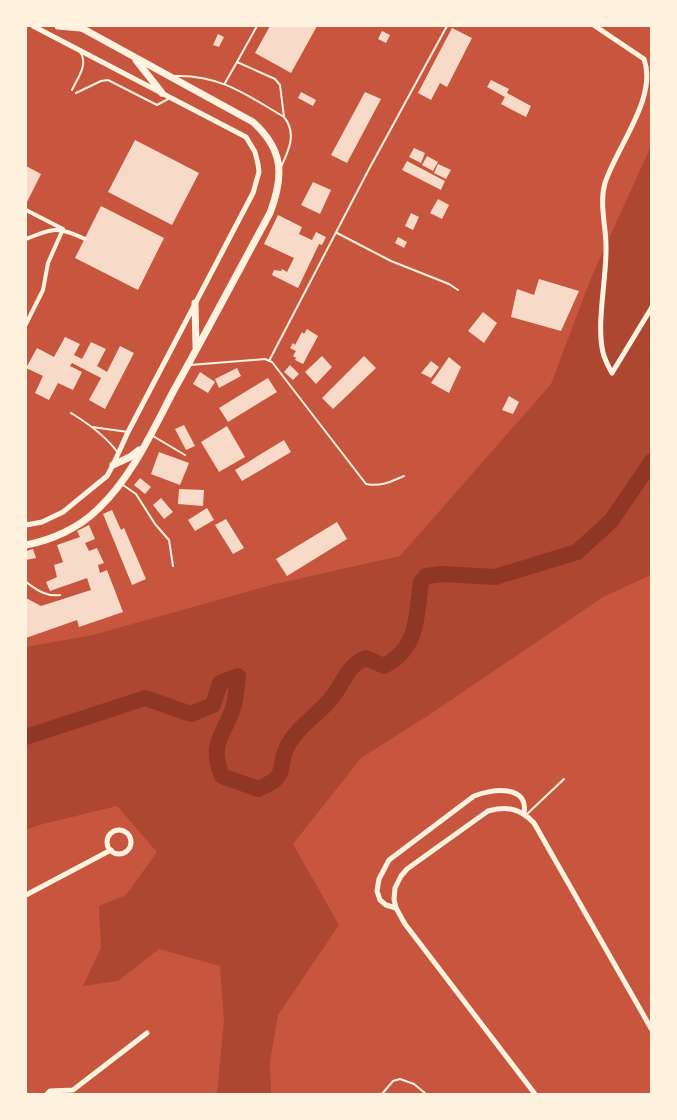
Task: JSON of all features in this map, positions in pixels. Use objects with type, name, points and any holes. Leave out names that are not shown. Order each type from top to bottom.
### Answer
[{"type":"street","points":[[26,525],[42,522],[63,512],[107,476],[253,193],[259,172],[255,152],[246,137],[33,26]]},
{"type":"street","points":[[26,545],[52,538],[82,522],[97,511],[120,483],[144,446],[270,213],[280,182],[280,169],[272,143],[253,122],[81,27],[58,26]]},
{"type":"street","points":[[595,26],[644,59],[648,68]]},
{"type":"street","points":[[134,56],[162,93]]},
{"type":"street","points":[[651,62],[648,68],[646,91],[605,184],[603,217],[606,245],[602,330],[604,355],[612,373],[651,307]]},
{"type":"street","points":[[26,210],[84,239]]},
{"type":"street","points":[[26,239],[40,233],[63,229]]},
{"type":"street","points":[[26,324],[43,290],[48,263],[63,229]]},
{"type":"street","points":[[195,303],[196,350]]},
{"type":"street","points":[[113,465],[130,457],[144,446]]},
{"type":"street","points":[[396,908],[380,900],[377,891],[381,873],[389,860],[474,796],[487,791],[516,794],[523,798],[526,804],[525,814]]},
{"type":"street","points":[[535,1095],[418,942],[396,908],[394,899],[395,888],[407,869],[488,811],[510,808],[525,814],[534,823],[651,1030]]},
{"type":"street","points":[[26,895],[111,850],[121,853],[129,848],[131,840],[127,833],[118,830],[111,833],[107,839],[111,850]]},
{"type":"street","points":[[47,1095],[50,1091],[72,1092],[147,1033]]},
{"type":"lane","points":[[225,83],[257,26]]},
{"type":"lane","points":[[269,361],[447,26]]},
{"type":"lane","points":[[72,90],[84,63],[83,57],[76,48]]},
{"type":"lane","points":[[237,62],[275,79],[280,85],[284,117]]},
{"type":"lane","points":[[169,76],[191,75],[225,83],[284,117],[289,123],[291,137],[290,149],[280,169]]},
{"type":"lane","points":[[76,93],[108,80],[157,105],[161,105],[170,97]]},
{"type":"lane","points":[[337,233],[391,261],[449,284],[458,290]]},
{"type":"lane","points":[[188,366],[265,359],[269,361],[366,484],[376,486],[387,484],[404,476]]},
{"type":"lane","points":[[71,413],[112,444],[118,453]]},
{"type":"lane","points":[[92,427],[128,432]]},
{"type":"lane","points":[[150,435],[159,438],[184,455]]},
{"type":"lane","points":[[120,483],[136,495],[155,524],[169,540],[173,566]]},
{"type":"lane","points":[[26,582],[45,594],[60,595]]},
{"type":"lane","points":[[525,814],[564,779]]},
{"type":"lane","points":[[382,1095],[393,1081],[400,1079],[414,1084],[426,1095]]},
{"type":"shaded area","points":[[651,146],[651,575],[603,597],[432,713],[361,758],[293,844],[339,925],[278,1015],[270,1061],[271,1094],[217,1094],[224,1021],[220,966],[159,949],[118,981],[83,986],[101,948],[99,906],[126,895],[157,852],[117,806],[26,830],[26,647],[93,635],[271,585],[400,556],[551,384],[591,278]]},
{"type":"building","points":[[270,26],[317,26],[291,73],[255,53]]},
{"type":"building","points":[[452,28],[472,38],[447,87],[440,83],[431,100],[418,93]]},
{"type":"building","points":[[382,31],[390,35],[386,43],[378,39]]},
{"type":"building","points":[[218,34],[224,37],[219,47],[213,45]]},
{"type":"building","points":[[491,80],[509,89],[507,93],[531,106],[526,117],[501,104],[505,97],[487,87]]},
{"type":"building","points":[[301,92],[316,100],[313,106],[298,98]]},
{"type":"building","points":[[365,92],[381,99],[347,163],[331,155]]},
{"type":"building","points":[[135,140],[199,173],[172,225],[108,192]]},
{"type":"building","points":[[414,148],[425,153],[421,163],[409,157]]},
{"type":"building","points":[[427,156],[438,162],[433,171],[422,165]]},
{"type":"building","points":[[407,161],[445,181],[441,190],[402,170]]},
{"type":"building","points":[[438,164],[451,170],[446,179],[434,173]]},
{"type":"building","points":[[26,166],[41,174],[26,204]]},
{"type":"building","points":[[313,182],[331,190],[320,214],[301,205]]},
{"type":"building","points":[[438,199],[449,205],[442,219],[430,213]]},
{"type":"building","points":[[101,206],[164,238],[138,290],[75,258]]},
{"type":"building","points":[[411,213],[419,217],[413,230],[405,226]]},
{"type":"building","points":[[278,215],[302,227],[299,234],[312,240],[316,232],[326,237],[322,245],[319,244],[298,288],[272,275],[274,270],[281,271],[282,269],[287,272],[294,258],[264,244]]},
{"type":"building","points":[[398,237],[407,242],[404,248],[395,243]]},
{"type":"building","points":[[539,279],[579,291],[561,331],[511,317],[517,289],[534,295]]},
{"type":"building","points":[[483,312],[497,323],[484,343],[468,331]]},
{"type":"building","points":[[307,329],[318,336],[303,364],[295,360],[293,356],[296,351],[290,348]]},
{"type":"building","points":[[65,337],[80,344],[74,355],[82,359],[91,342],[106,349],[97,366],[107,372],[120,346],[134,353],[105,409],[89,400],[101,378],[72,363],[70,366],[82,372],[73,390],[58,383],[49,400],[35,393],[43,376],[26,368],[37,348],[54,357]]},
{"type":"building","points":[[322,356],[332,367],[316,384],[305,372]]},
{"type":"building","points":[[364,356],[376,368],[333,409],[322,398]]},
{"type":"building","points":[[449,357],[461,367],[449,393],[431,383]]},
{"type":"building","points":[[431,361],[439,367],[431,378],[421,373]]},
{"type":"building","points":[[290,365],[299,374],[293,380],[284,372]]},
{"type":"building","points":[[237,368],[241,376],[219,388],[215,379]]},
{"type":"building","points":[[200,372],[215,382],[208,393],[193,384]]},
{"type":"building","points":[[268,378],[277,392],[228,422],[219,408]]},
{"type":"building","points":[[509,396],[519,402],[513,414],[502,410]]},
{"type":"building","points":[[184,425],[195,446],[186,450],[175,429]]},
{"type":"building","points":[[227,426],[245,457],[219,472],[201,442]]},
{"type":"building","points":[[284,440],[291,452],[242,481],[235,470]]},
{"type":"building","points":[[159,452],[189,463],[180,485],[151,474]]},
{"type":"building","points":[[140,478],[151,487],[145,494],[134,485]]},
{"type":"building","points":[[179,489],[204,490],[203,506],[178,504]]},
{"type":"building","points":[[161,498],[173,512],[164,519],[153,505]]},
{"type":"building","points":[[207,508],[214,520],[195,531],[188,520]]},
{"type":"building","points":[[112,510],[121,530],[124,528],[146,579],[132,585],[103,514]]},
{"type":"building","points":[[226,519],[244,548],[233,554],[215,525]]},
{"type":"building","points":[[337,522],[347,539],[287,576],[276,559]]},
{"type":"building","points":[[89,525],[95,539],[85,543],[89,551],[97,548],[104,563],[98,565],[100,573],[107,570],[123,612],[79,627],[77,620],[26,638],[26,598],[41,606],[91,590],[87,578],[50,591],[46,582],[57,577],[54,565],[63,562],[57,545],[80,537],[77,531]]},
{"type":"building","points":[[33,549],[36,558],[26,560],[26,551]]},
{"type":"waterway","points":[[26,737],[145,698],[191,714],[213,705],[220,683],[238,676],[234,705],[217,747],[218,764],[222,776],[258,789],[269,784],[279,775],[289,743],[329,701],[355,664],[366,658],[384,666],[404,650],[414,630],[421,582],[426,576],[443,574],[495,577],[577,552],[611,521],[652,461]]}]
